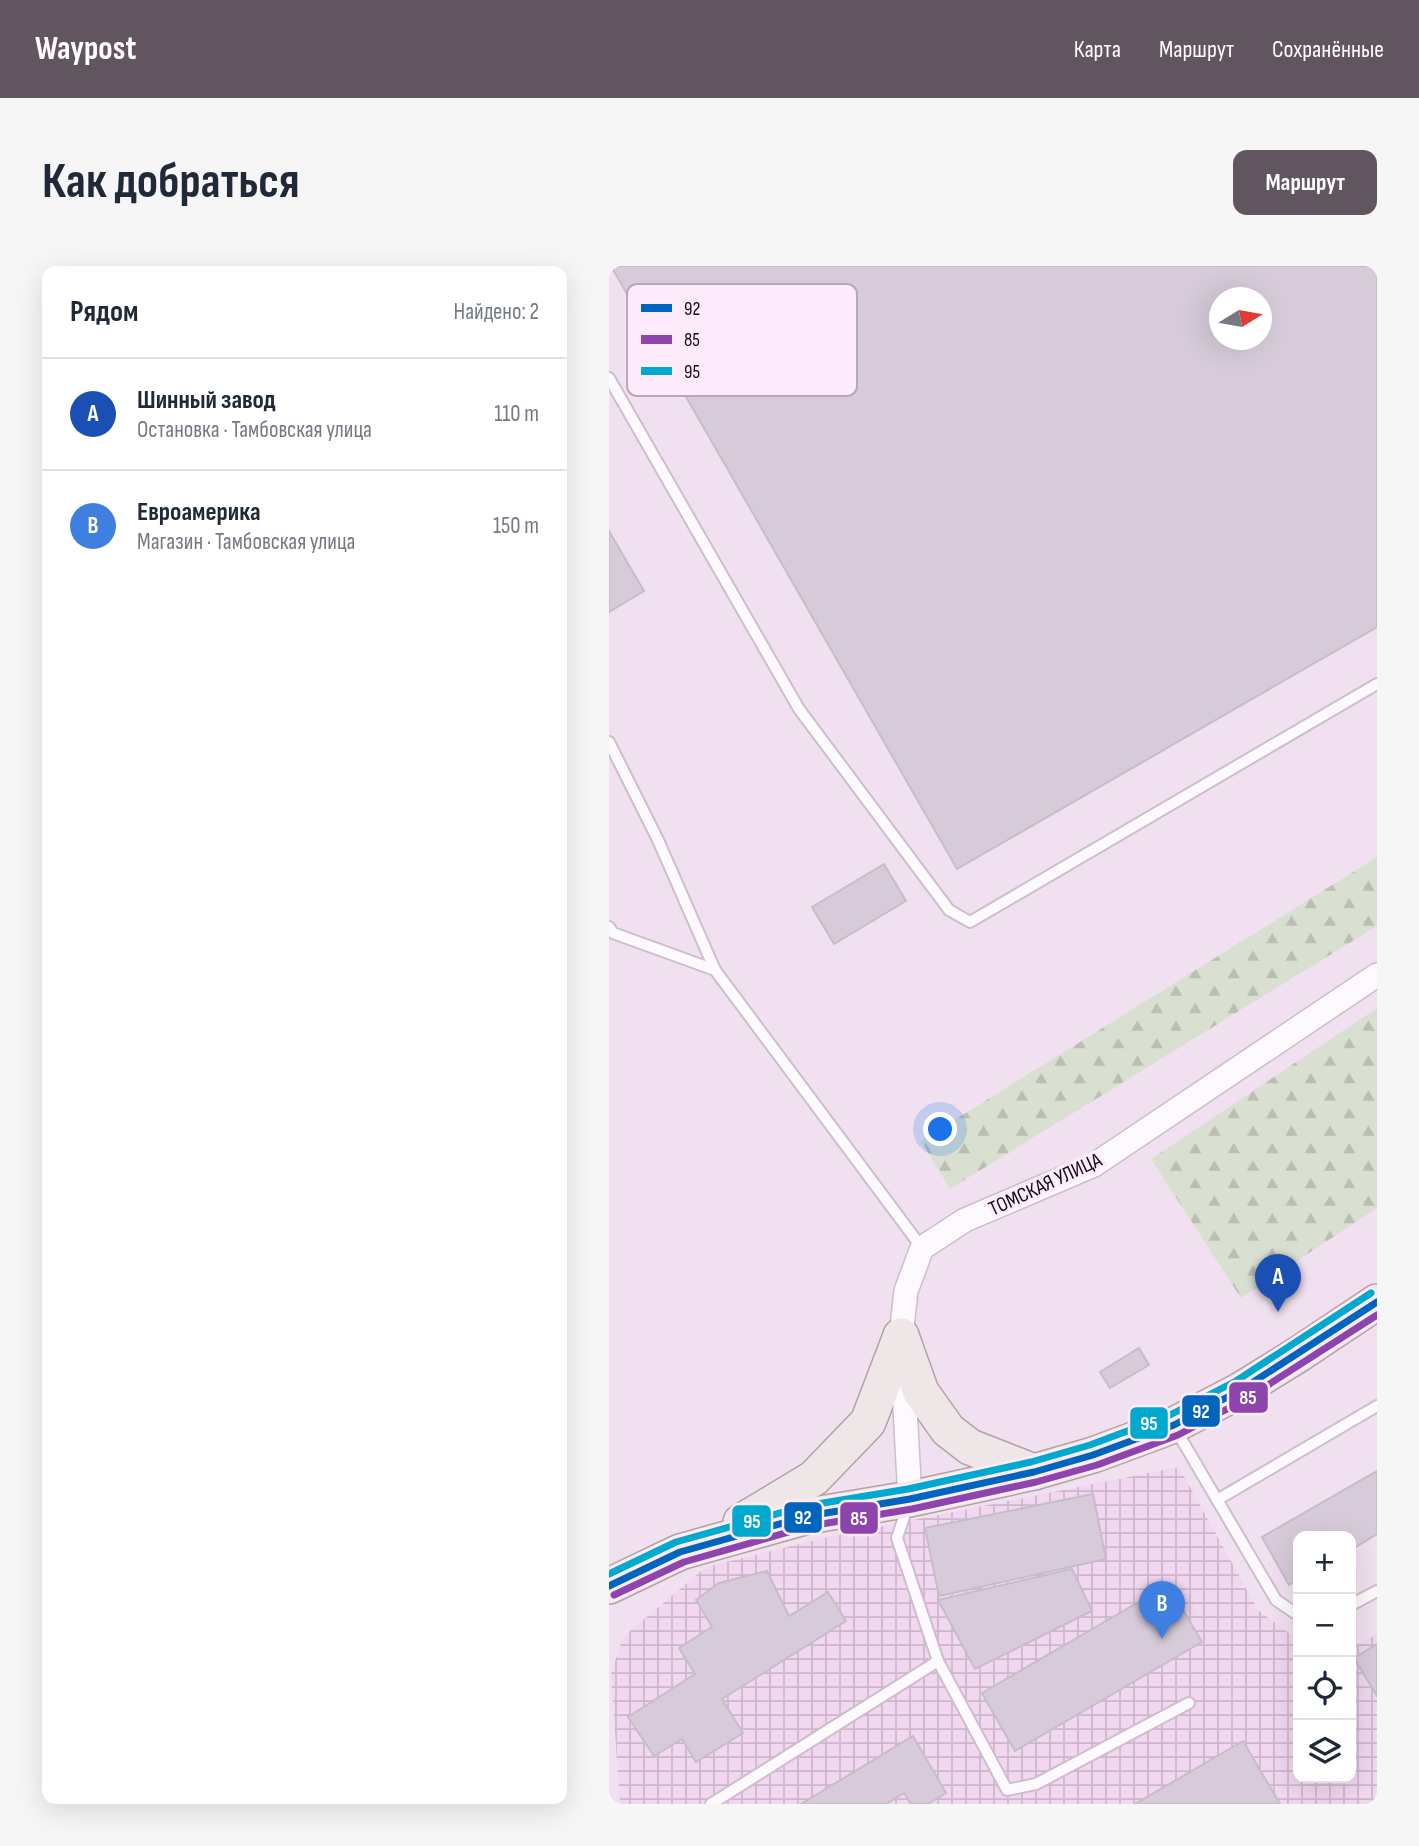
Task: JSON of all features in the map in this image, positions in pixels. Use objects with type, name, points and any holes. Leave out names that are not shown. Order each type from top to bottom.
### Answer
[{"type":"main road","points":[[680,1552],[808,1516],[910,1499],[1034,1472],[1093,1455],[1174,1425],[1241,1390],[1377,1302]]},
{"type":"main road","points":[[901,1336],[921,1392],[948,1430],[970,1447],[1034,1472]]},
{"type":"main road","points":[[609,1586],[748,1519],[814,1478],[868,1422],[901,1336]]},
{"type":"street","name":"ТОМСКАЯ УЛИЦА","points":[[922,1248],[965,1220],[1094,1165],[1377,975]]},
{"type":"street","points":[[910,1499],[901,1336],[906,1291],[922,1248]]},
{"type":"lane","points":[[609,378],[799,709],[949,910],[970,922],[1377,684]]},
{"type":"lane","points":[[609,742],[658,840],[715,970],[922,1248]]},
{"type":"lane","points":[[609,927],[613,933],[715,970]]},
{"type":"lane","points":[[1217,1500],[1377,1406]]},
{"type":"lane","points":[[1174,1425],[1276,1600],[1293,1612]]},
{"type":"lane","points":[[910,1499],[897,1538],[938,1661],[1007,1790],[1036,1784],[1189,1703]]},
{"type":"lane","points":[[1356,1602],[1377,1591]]},
{"type":"lane","points":[[711,1804],[938,1661]]},
{"type":"shaded area","points":[[1179,1467],[1258,1610],[1293,1636],[1293,1783],[1356,1783],[1356,1645],[1377,1634],[1377,1804],[620,1804],[611,1674],[623,1637],[706,1567],[828,1537]]},
{"type":"green space","points":[[1377,857],[1377,926],[950,1189],[921,1141]]},
{"type":"green space","points":[[1377,1008],[1377,1208],[1241,1298],[1151,1159]]},
{"type":"building","points":[[611,266],[1377,266],[1377,627],[957,869],[686,396],[857,396],[857,284],[627,284],[627,294]]},
{"type":"building","points":[[609,531],[644,591],[609,612]]},
{"type":"building","points":[[884,864],[906,901],[834,944],[812,907]]},
{"type":"building","points":[[1139,1348],[1149,1365],[1110,1388],[1100,1372]]},
{"type":"building","points":[[1377,1471],[1377,1534],[1356,1547],[1356,1531],[1293,1531],[1293,1583],[1289,1585],[1262,1537]]},
{"type":"building","points":[[1093,1494],[1106,1559],[939,1596],[925,1528]]},
{"type":"building","points":[[1072,1569],[1092,1611],[975,1669],[938,1600]]},
{"type":"building","points":[[767,1571],[789,1616],[828,1592],[846,1621],[722,1699],[743,1733],[696,1762],[682,1739],[654,1756],[628,1717],[695,1674],[679,1648],[712,1627],[696,1600],[719,1583]]},
{"type":"building","points":[[1168,1585],[1202,1642],[1015,1751],[982,1693]]},
{"type":"building","points":[[1377,1644],[1377,1696],[1356,1661],[1356,1657]]},
{"type":"building","points":[[913,1736],[946,1793],[928,1804],[911,1804],[904,1793],[886,1804],[801,1804]]},
{"type":"building","points":[[1243,1741],[1280,1804],[1135,1804]]},
{"type":"transit line","name":"95","points":[[609,1574],[676,1542],[805,1506],[908,1489],[1031,1462],[1090,1445],[1170,1415],[1236,1381],[1371,1293]]},
{"type":"transit line","name":"92","points":[[609,1586],[680,1552],[808,1516],[910,1499],[1034,1472],[1093,1455],[1174,1425],[1241,1390],[1377,1302]]},
{"type":"transit line","name":"85","points":[[614,1595],[684,1562],[810,1526],[912,1509],[1036,1482],[1097,1465],[1178,1435],[1246,1399],[1377,1315]]},
{"type":"place","name":"Шинный завод","points":[[1278,1312]]},
{"type":"place","name":"Евроамерика","points":[[1162,1639]]}]
